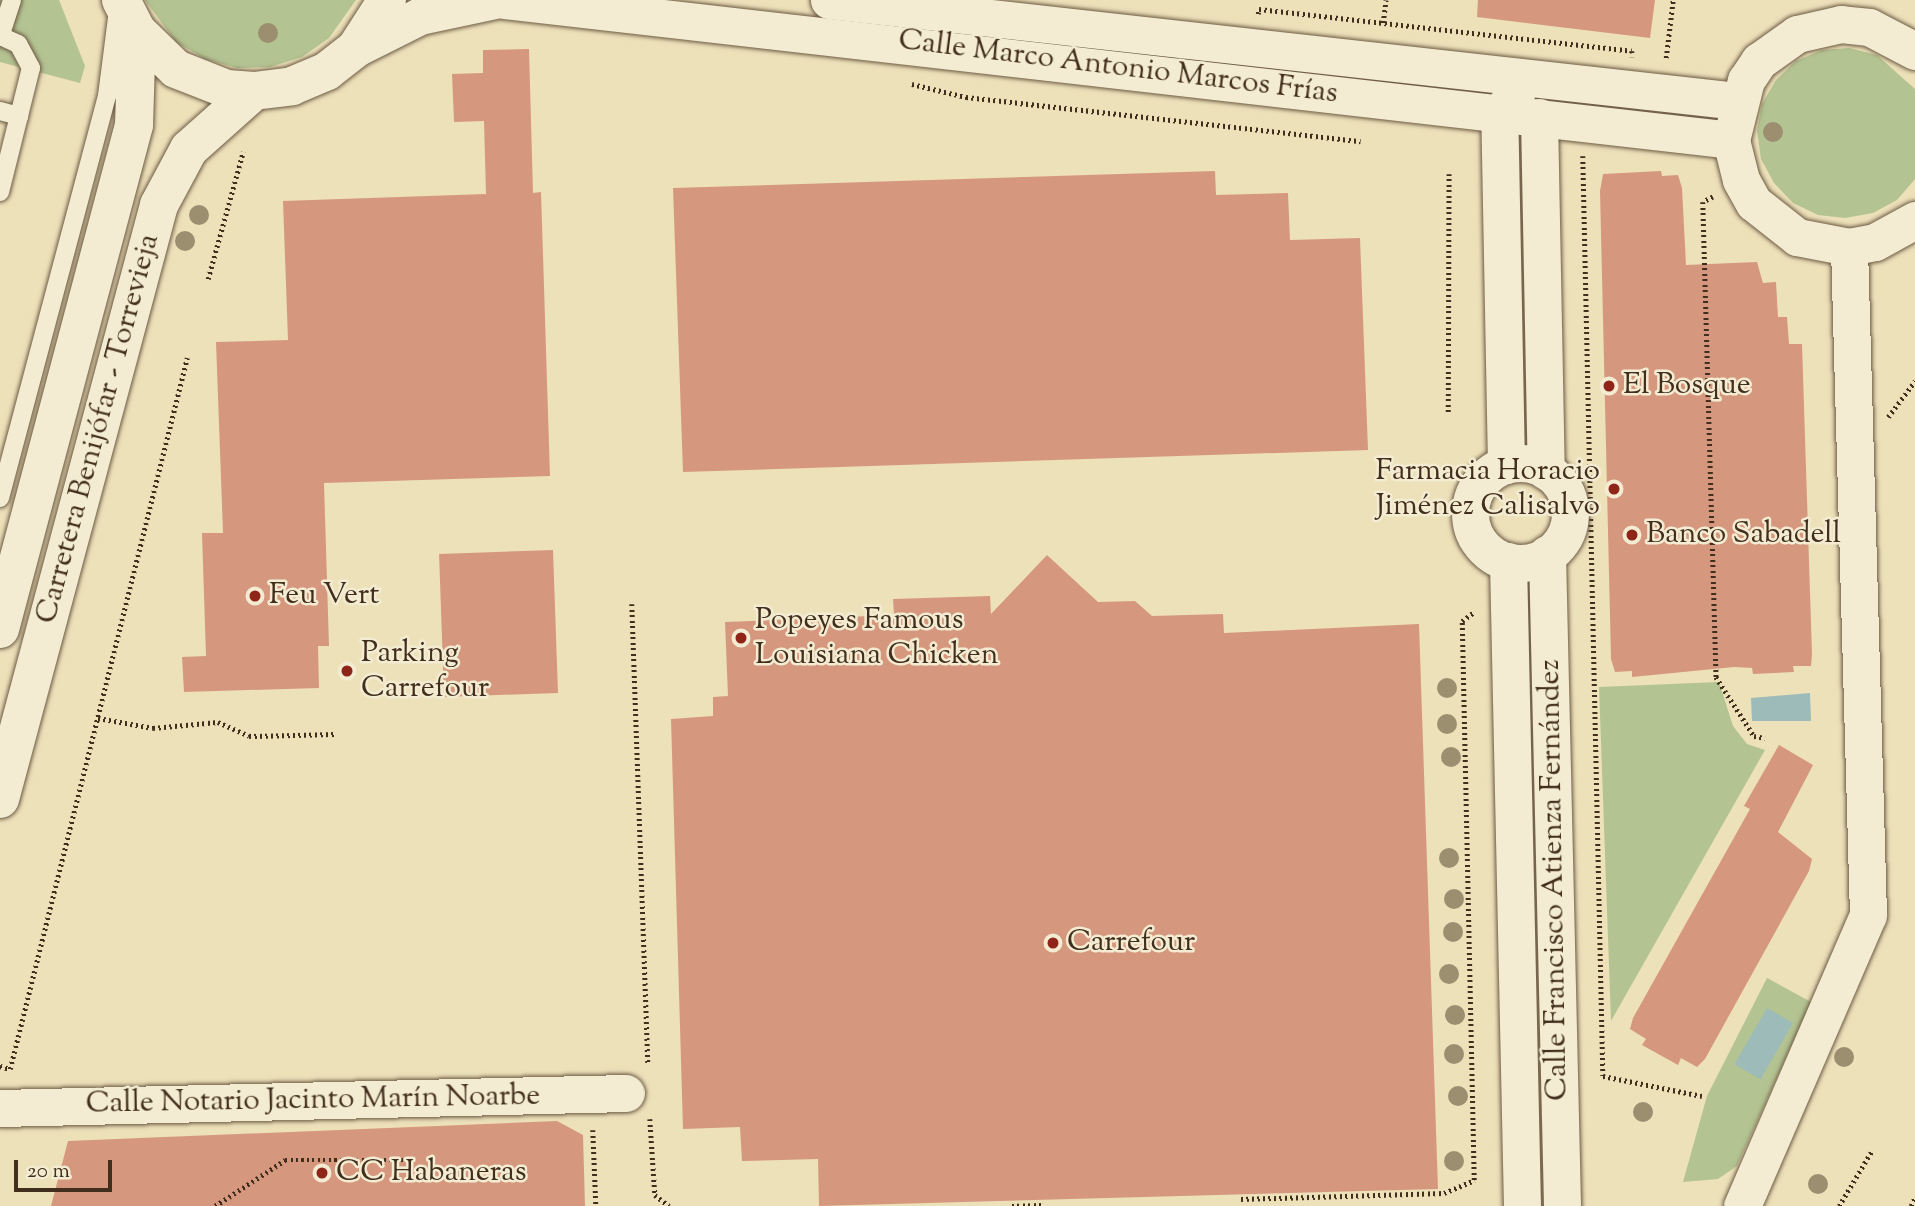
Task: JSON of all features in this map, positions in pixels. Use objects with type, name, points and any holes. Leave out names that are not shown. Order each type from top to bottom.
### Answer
[{"type":"main road","points":[[125,10],[176,69],[227,89],[254,91],[303,82],[356,48],[387,0]]},
{"type":"main road","name":"Carretera Benijófar - Torrevieja","points":[[0,629],[134,125],[125,10]]},
{"type":"main road","name":"Carretera Benijófar - Torrevieja","points":[[0,799],[159,205],[189,149],[254,91]]},
{"type":"street","points":[[356,48],[420,16],[495,0]]},
{"type":"street","name":"Calle Marco Antonio Marcos Frías","points":[[505,0],[1060,29],[1499,112],[1731,139]]},
{"type":"street","name":"Calle Marco Antonio Marcos Frías","points":[[829,0],[1060,29],[1736,101]]},
{"type":"street","points":[[1915,51],[1840,12],[1777,45],[1759,61],[1736,101],[1731,139],[1741,180],[1774,223],[1822,245],[1849,247],[1875,242],[1915,220]]},
{"type":"street","points":[[1506,465],[1499,112],[1530,80]]},
{"type":"street","points":[[1539,117],[1546,471]]},
{"type":"street","points":[[1745,1202],[1868,915],[1849,247]]},
{"type":"street","points":[[1506,465],[1546,471],[1564,488],[1570,512],[1564,537],[1547,554],[1508,561],[1480,544],[1470,510],[1485,478],[1506,465]]},
{"type":"street","name":"Calle Francisco Atienza Fernández","points":[[1547,554],[1562,1206]]},
{"type":"street","name":"Calle Francisco Atienza Fernández","points":[[1508,561],[1522,1206]]},
{"type":"street","name":"Calle Notario Jacinto Marín Noarbe","points":[[0,1108],[641,1092]]},
{"type":"lane","points":[[0,192],[31,68],[18,44],[1,37],[12,0]]},
{"type":"lane","points":[[0,498],[107,96],[125,10]]},
{"type":"lane","points":[[0,111],[19,116]]},
{"type":"path","points":[[1383,23],[1386,0]]},
{"type":"path","points":[[1665,66],[1673,0]]},
{"type":"path","points":[[903,82],[966,97],[1361,141]]},
{"type":"path","points":[[208,279],[247,144]]},
{"type":"path","points":[[1584,172],[1603,1076],[1702,1096]]},
{"type":"path","points":[[1448,412],[1449,174]]},
{"type":"path","points":[[1741,180],[1703,202],[1716,677],[1754,736],[1765,738]]},
{"type":"path","points":[[0,1066],[10,1069],[98,719],[96,709],[187,358]]},
{"type":"path","points":[[1884,422],[1915,381]]},
{"type":"path","points":[[632,604],[641,1092],[655,1195],[669,1206]]},
{"type":"path","points":[[1241,1199],[1444,1193],[1474,1180],[1462,621],[1475,611]]},
{"type":"path","points":[[98,719],[153,727],[218,722],[249,736],[335,734]]},
{"type":"path","points":[[1839,1206],[1871,1152]]},
{"type":"path","points":[[215,1206],[285,1160],[402,1160]]},
{"type":"path","points":[[1911,1206],[1915,1197]]},
{"type":"path","points":[[1013,1206],[1042,1205]]},
{"type":"green space","points":[[0,0],[59,0],[85,66],[80,83],[0,62]]},
{"type":"green space","points":[[145,0],[356,0],[329,38],[302,57],[270,67],[237,68],[205,59],[176,42]]},
{"type":"green space","points":[[1849,48],[1877,55],[1915,89],[1915,179],[1897,200],[1873,213],[1845,218],[1818,215],[1793,203],[1774,183],[1761,159],[1757,131],[1762,104],[1776,80],[1796,61],[1822,50]]},
{"type":"green space","points":[[1719,682],[1733,726],[1747,744],[1765,750],[1611,1021],[1599,687]]},
{"type":"green space","points":[[1767,978],[1811,1002],[1737,1166],[1718,1179],[1683,1182],[1707,1096]]},
{"type":"water","points":[[1810,693],[1811,721],[1752,721],[1751,698]]},
{"type":"water","points":[[1767,1008],[1793,1023],[1760,1079],[1734,1064]]},
{"type":"building","points":[[1478,0],[1655,0],[1650,38],[1477,17]]},
{"type":"building","points":[[529,49],[533,193],[541,192],[550,476],[324,483],[329,646],[318,646],[319,688],[184,692],[182,657],[206,656],[202,533],[223,533],[216,342],[288,340],[283,201],[486,194],[484,121],[454,122],[452,74],[483,73],[483,50]]},
{"type":"building","points":[[1215,171],[1216,195],[1288,193],[1290,240],[1360,238],[1368,450],[683,472],[673,188]]},
{"type":"building","points":[[1661,171],[1662,176],[1678,175],[1682,188],[1686,265],[1757,262],[1763,283],[1776,282],[1778,317],[1787,317],[1789,344],[1802,344],[1812,654],[1811,666],[1793,666],[1794,672],[1753,674],[1752,668],[1734,667],[1632,677],[1632,671],[1615,672],[1611,659],[1600,191],[1603,174]]},
{"type":"building","points":[[553,550],[558,693],[444,697],[439,554]]},
{"type":"building","name":"Carrefour","points":[[1047,555],[1098,602],[1135,601],[1152,616],[1223,614],[1224,633],[1419,624],[1438,1189],[819,1206],[818,1159],[742,1161],[740,1127],[683,1129],[671,719],[713,716],[713,697],[728,696],[725,622],[894,615],[893,599],[990,596],[991,614]]},
{"type":"building","points":[[1779,745],[1813,765],[1778,832],[1812,859],[1809,871],[1705,1059],[1697,1067],[1681,1058],[1678,1065],[1642,1045],[1646,1039],[1630,1029],[1633,1018],[1750,809],[1744,806]]},
{"type":"building","name":"CC Habaneras","points":[[557,1121],[583,1135],[585,1206],[51,1206],[68,1141]]},
{"type":"place","name":"El Bosque","points":[[1609,386]]},
{"type":"place","name":"Farmacia Horacio Jiménez Calisalvo","points":[[1614,489]]},
{"type":"place","name":"Banco Sabadell","points":[[1632,535]]},
{"type":"place","name":"Feu Vert","points":[[255,596]]},
{"type":"place","name":"Popeyes Famous Louisiana Chicken","points":[[741,638]]},
{"type":"place","name":"Parking Carrefour","points":[[347,671]]},
{"type":"place","name":"Carrefour","points":[[1053,943]]},
{"type":"place","name":"CC Habaneras","points":[[322,1173]]}]
